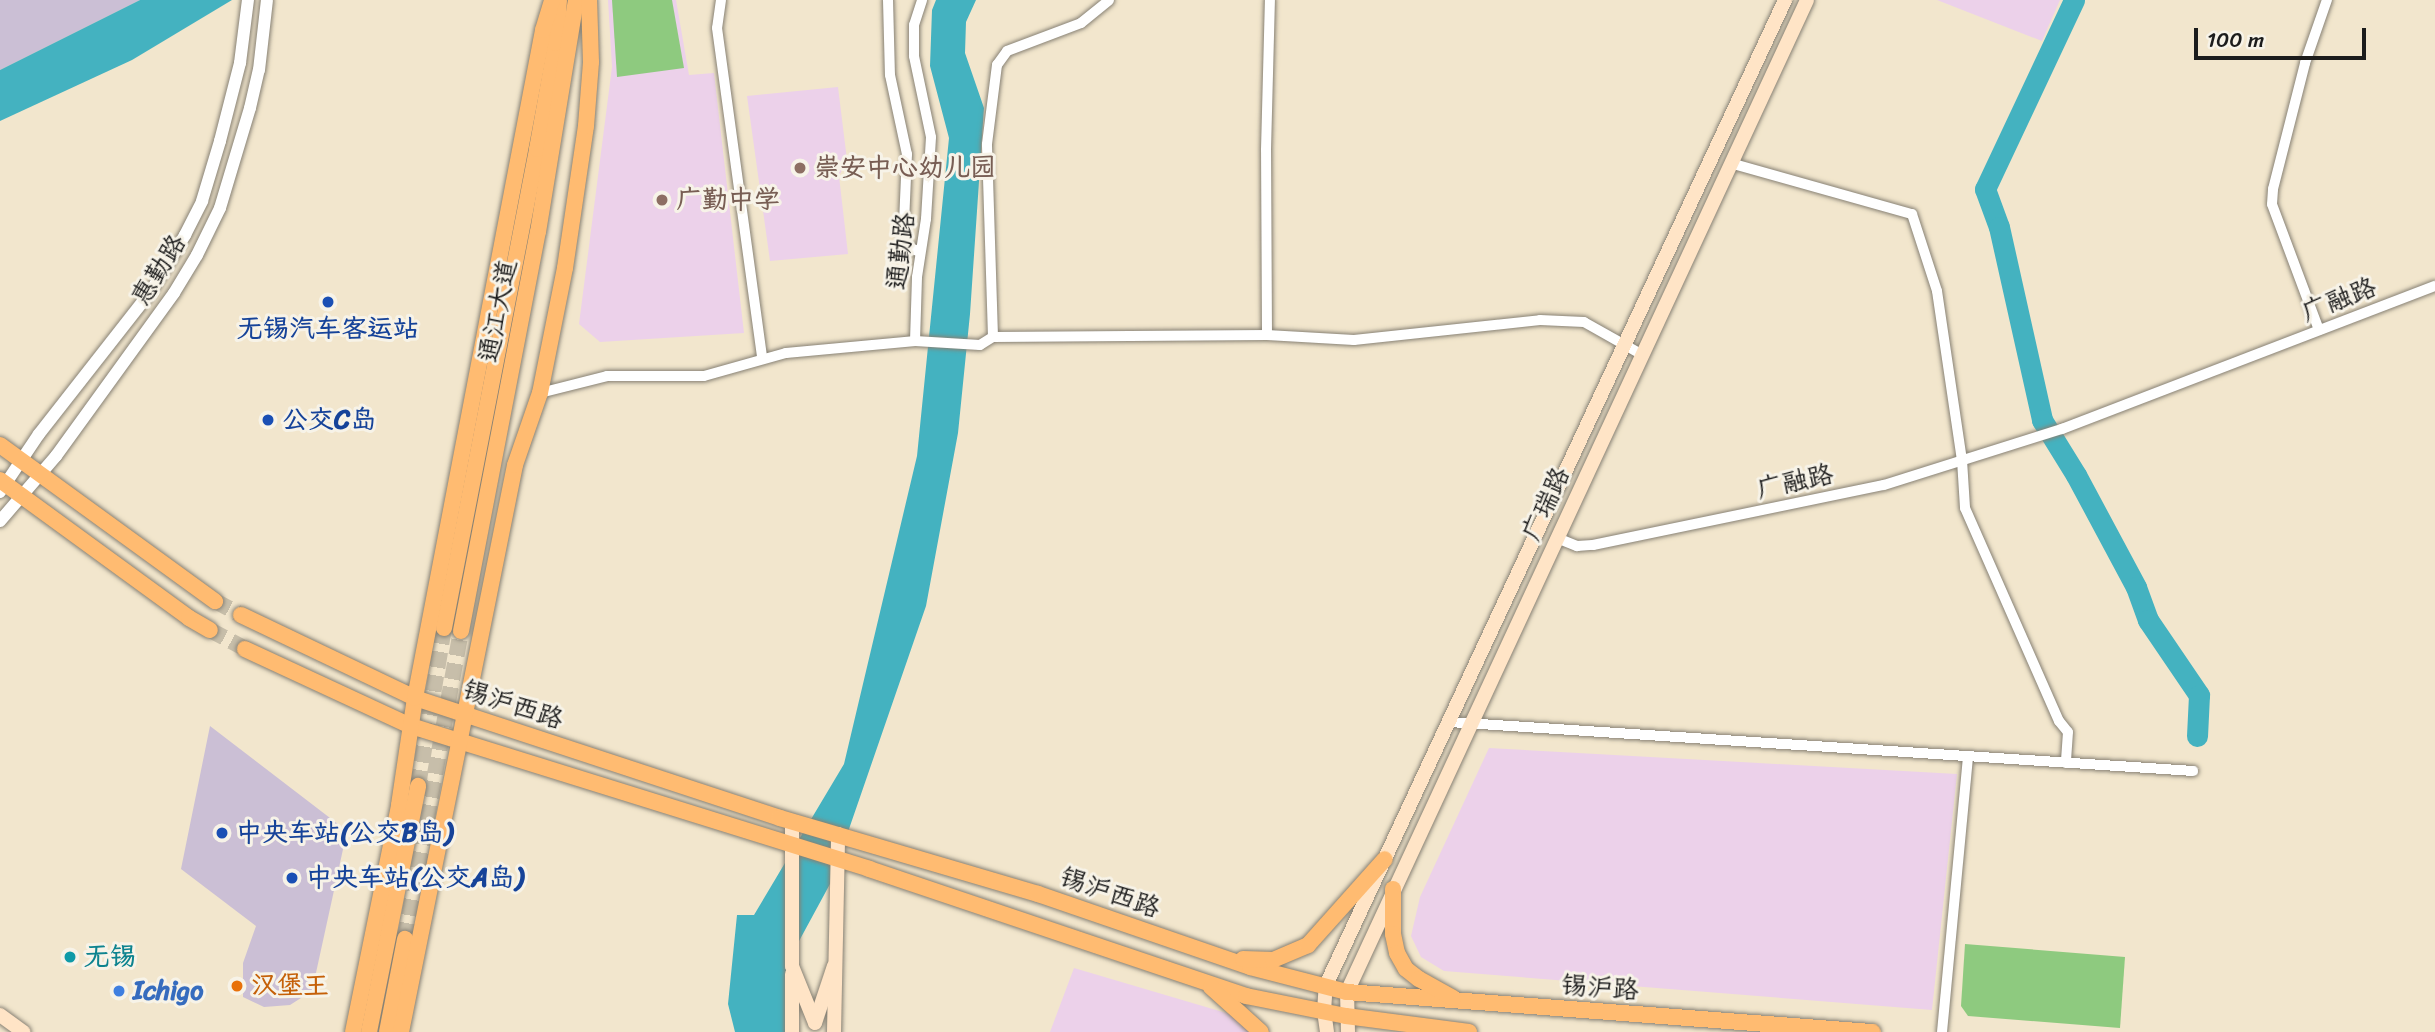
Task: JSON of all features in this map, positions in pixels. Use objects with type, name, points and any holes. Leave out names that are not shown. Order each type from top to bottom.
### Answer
[{"type":"main road","points":[[354,1032],[399,806],[415,698],[543,30],[552,0]]},
{"type":"main road","name":"通江大道","points":[[444,628],[532,175],[556,43],[559,0]]},
{"type":"main road","name":"通江大道","points":[[461,631],[538,232],[576,0]]},
{"type":"main road","points":[[401,1032],[516,465],[540,393],[565,268],[586,126],[591,62],[589,0]]},
{"type":"main road","name":"广瑞路","points":[[1327,1032],[1324,1011],[1326,985],[1785,0]]},
{"type":"main road","name":"广瑞路","points":[[1347,1024],[1347,992],[1393,889],[1807,0]]},
{"type":"main road","points":[[0,445],[215,601]]},
{"type":"main road","points":[[2,485],[21,494],[189,618],[210,630]]},
{"type":"main road","name":"锡沪西路","points":[[241,615],[415,698],[465,716],[786,819],[1038,894],[1225,958],[1326,985]]},
{"type":"main road","name":"锡沪西路","points":[[245,649],[411,726],[869,869],[1246,996],[1324,1011],[1347,1024]]},
{"type":"main road","points":[[369,1032],[418,786]]},
{"type":"main road","points":[[786,819],[792,1032]]},
{"type":"main road","points":[[834,1032],[838,834]]},
{"type":"main road","points":[[1225,958],[1273,960],[1308,945],[1385,859]]},
{"type":"main road","points":[[1393,889],[1393,934],[1397,953],[1406,969],[1434,989],[1461,1003]]},
{"type":"main road","points":[[387,1032],[405,939]]},
{"type":"main road","points":[[792,966],[815,1028]]},
{"type":"main road","points":[[815,1028],[834,966]]},
{"type":"main road","points":[[1204,981],[1261,1032]]},
{"type":"main road","name":"锡沪路","points":[[1326,985],[1347,992],[1461,1003],[1872,1032]]},
{"type":"main road","points":[[0,1015],[23,1032]]},
{"type":"main road","points":[[1347,1024],[1469,1032]]},
{"type":"street","name":"惠勤路","points":[[0,521],[21,494],[42,475],[174,293],[220,208],[259,70],[267,0]]},
{"type":"street","points":[[721,0],[717,28],[762,358]]},
{"type":"street","points":[[888,0],[886,27],[890,75],[907,154],[903,245],[920,252]]},
{"type":"street","name":"通勤路","points":[[915,341],[931,136],[914,56],[914,25],[922,0]]},
{"type":"street","points":[[993,337],[987,144],[996,65],[1007,51],[1081,23],[1109,0]]},
{"type":"street","points":[[1267,335],[1266,122],[1270,0]]},
{"type":"street","points":[[2319,330],[2273,204],[2273,189],[2305,63],[2327,0]]},
{"type":"street","name":"惠勤路","points":[[2,485],[151,291],[185,235],[202,201],[220,141],[240,63],[248,3]]},
{"type":"street","points":[[1730,163],[1912,214],[1937,291],[1962,460],[1965,508],[2059,721],[2068,732],[2066,763]]},
{"type":"street","name":"广融路","points":[[1557,538],[1577,546],[1593,545],[1884,485],[2062,429],[2435,286]]},
{"type":"street","points":[[540,393],[607,376],[704,376],[737,369],[762,358],[915,341],[980,345],[993,337],[1267,335],[1353,340],[1540,320],[1584,322],[1641,355]]},
{"type":"street","points":[[1450,722],[2193,771]]},
{"type":"street","points":[[1942,1032],[1968,758]]},
{"type":"shaded area","points":[[0,0],[140,0],[0,70]]},
{"type":"shaded area","name":"广勤中学","points":[[608,0],[676,0],[689,75],[714,73],[744,333],[600,342],[579,324],[612,67]]},
{"type":"shaded area","points":[[1937,0],[2060,0],[2042,41]]},
{"type":"shaded area","name":"崇安中心幼儿园","points":[[838,87],[847,160],[839,176],[848,254],[770,261],[747,96]]},
{"type":"shaded area","points":[[210,726],[347,831],[312,991],[290,1005],[264,1007],[243,997],[243,963],[256,926],[181,869]]},
{"type":"shaded area","points":[[1489,748],[1957,774],[1932,1010],[1444,971],[1421,957],[1411,936],[1420,897]]},
{"type":"shaded area","points":[[1074,968],[1233,1015],[1249,1032],[1050,1032]]},
{"type":"green space","points":[[612,0],[672,0],[684,68],[617,77]]},
{"type":"green space","points":[[1965,944],[2125,957],[2120,1028],[1968,1016],[1961,1006]]},
{"type":"water","points":[[140,0],[232,0],[132,60],[0,121],[0,70]]},
{"type":"water","points":[[936,0],[976,0],[966,22],[965,53],[984,108],[970,314],[958,433],[926,606],[830,884],[786,965],[786,1032],[735,1032],[728,1004],[737,915],[754,915],[844,764],[917,456],[949,138],[930,66],[932,10]]},
{"type":"waterway","points":[[2074,0],[1985,189],[1999,227],[2042,420],[2076,475],[2136,587],[2148,620],[2199,695],[2197,736]]},
{"type":"tunnel","points":[[215,601],[241,615]]},
{"type":"tunnel","points":[[418,786],[444,628]]},
{"type":"tunnel","points":[[210,630],[245,649]]},
{"type":"tunnel","points":[[405,939],[461,631]]},
{"type":"place","name":"崇安中心幼儿园","points":[[800,168]]},
{"type":"place","name":"广勤中学","points":[[662,200]]},
{"type":"place","name":"无锡汽车客运站","points":[[328,302]]},
{"type":"place","name":"公交C岛","points":[[268,420]]},
{"type":"place","name":"中央车站(公交B岛)","points":[[222,833]]},
{"type":"place","name":"中央车站(公交A岛)","points":[[292,878]]},
{"type":"place","name":"无锡","points":[[70,957]]},
{"type":"place","name":"汉堡王","points":[[237,986]]},
{"type":"place","name":"Ichigo","points":[[119,991]]}]
